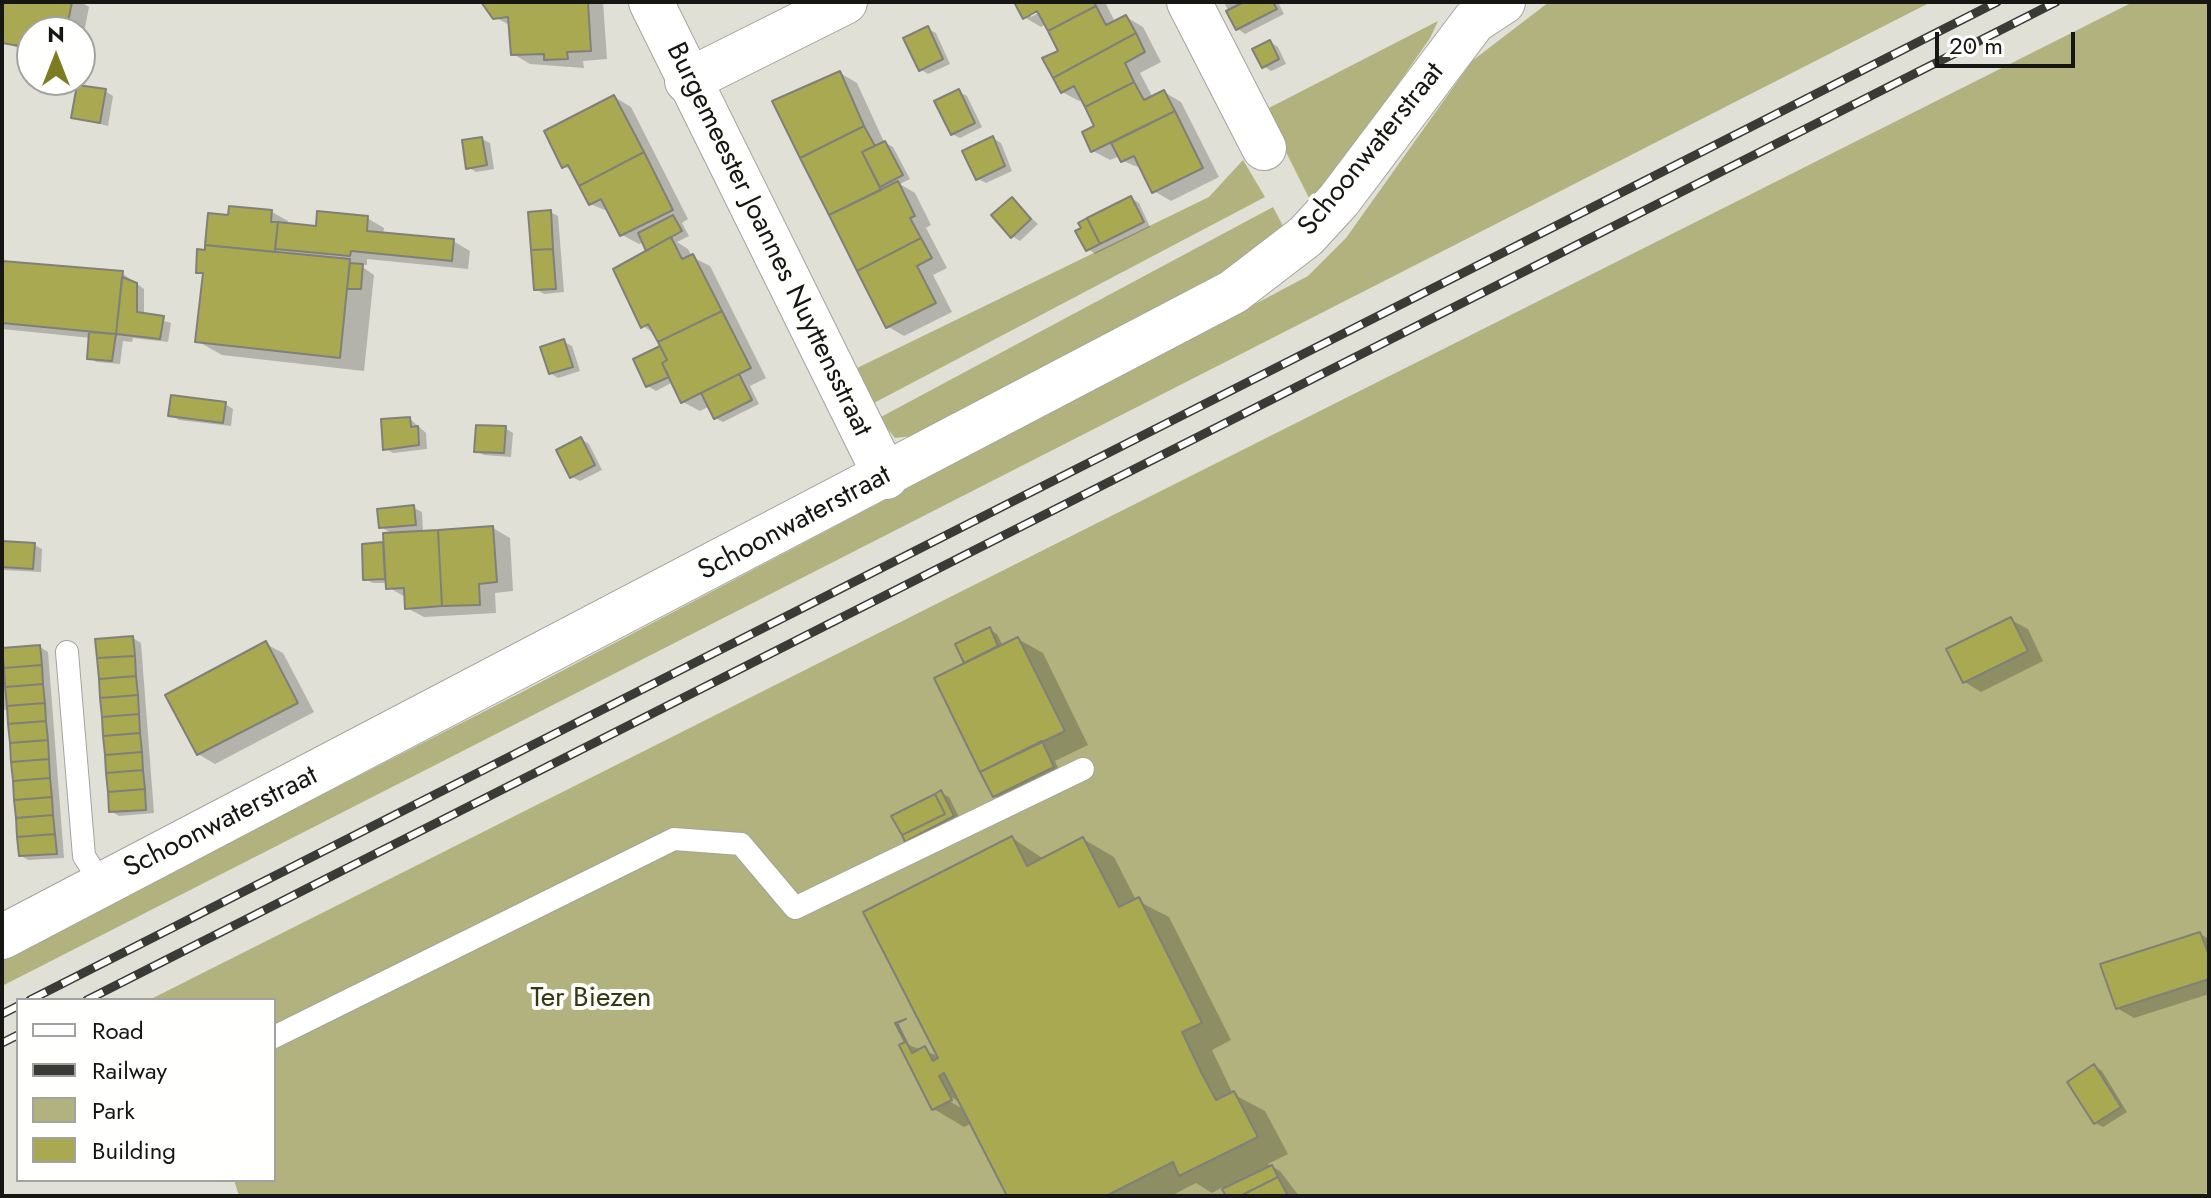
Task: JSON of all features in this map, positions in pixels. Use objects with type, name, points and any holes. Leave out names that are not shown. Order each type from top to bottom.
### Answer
[{"type":"street","name":"Burgemeester Joannes Nuyttensstraat","points":[[651,2],[687,81],[886,477]]},
{"type":"street","points":[[687,81],[845,2]]},
{"type":"street","points":[[1189,2],[1264,148]]},
{"type":"street","name":"Schoonwaterstraat","points":[[2,937],[886,477],[1233,292],[1306,236],[1339,200],[1474,21],[1503,2]]},
{"type":"lane","points":[[67,652],[84,856],[102,885]]},
{"type":"lane","points":[[276,1036],[674,839],[741,844],[795,908],[1083,769]]},
{"type":"green space","points":[[1549,2],[1931,2],[2,986],[2,959],[524,691],[1308,276],[1346,238],[1472,61]]},
{"type":"green space","name":"Ter Biezen","points":[[2133,2],[2209,2],[2209,1192],[2200,1196],[239,1196],[235,1182],[276,1182],[276,998],[153,998]]},
{"type":"green space","points":[[1438,21],[1430,38],[1357,143],[1311,202],[1265,110]]},
{"type":"green space","points":[[1243,160],[1265,197],[872,404],[855,369],[1209,197]]},
{"type":"green space","points":[[1273,207],[1284,228],[1230,268],[912,436],[895,438],[879,418]]},
{"type":"building","points":[[2,2],[72,2],[69,16],[16,16],[16,45],[2,43]]},
{"type":"building","points":[[481,2],[588,2],[591,51],[567,52],[568,59],[544,60],[544,54],[511,55],[508,17],[493,19]]},
{"type":"building","points":[[1014,2],[1094,2],[1096,6],[1048,31],[1037,11],[1023,19]]},
{"type":"building","points":[[1244,2],[1273,2],[1277,9],[1236,30],[1226,11]]},
{"type":"building","points":[[1096,6],[1106,25],[1126,15],[1136,33],[1053,78],[1042,58],[1058,51],[1048,31]]},
{"type":"building","points":[[928,26],[943,59],[919,71],[903,38]]},
{"type":"building","points":[[1136,33],[1145,52],[1125,63],[1134,82],[1085,107],[1074,86],[1061,93],[1053,78]]},
{"type":"building","points":[[1270,40],[1279,59],[1262,68],[1252,49]]},
{"type":"building","points":[[840,71],[864,126],[800,158],[772,101]]},
{"type":"building","points":[[1134,82],[1144,100],[1164,90],[1175,111],[1091,152],[1082,132],[1094,126],[1085,107]]},
{"type":"building","points":[[96,88],[106,89],[100,123],[71,118],[75,96],[96,96]]},
{"type":"building","points":[[959,89],[975,123],[951,135],[934,101]]},
{"type":"building","points":[[614,95],[644,152],[579,186],[568,165],[562,168],[544,131]]},
{"type":"building","points":[[1175,111],[1203,168],[1152,193],[1134,156],[1121,162],[1111,143]]},
{"type":"building","points":[[864,126],[875,146],[862,152],[881,190],[829,215],[800,158]]},
{"type":"building","points":[[993,136],[1005,166],[976,180],[962,151]]},
{"type":"building","points":[[482,137],[487,165],[466,169],[462,140]]},
{"type":"building","points":[[885,141],[903,175],[880,187],[862,152]]},
{"type":"building","points":[[644,152],[673,210],[620,236],[601,199],[589,205],[579,186]]},
{"type":"building","points":[[898,181],[915,216],[910,218],[921,238],[857,271],[829,215]]},
{"type":"building","points":[[1131,196],[1144,222],[1100,244],[1087,218]]},
{"type":"building","points":[[1012,197],[1031,219],[1011,238],[991,215]]},
{"type":"building","points":[[229,206],[272,210],[271,222],[278,222],[275,252],[205,245],[208,213],[228,215]]},
{"type":"building","points":[[551,210],[553,249],[531,250],[528,212]]},
{"type":"building","points":[[317,211],[368,216],[367,231],[454,239],[452,261],[351,251],[350,256],[275,249],[278,222],[316,226]]},
{"type":"building","points":[[673,215],[682,231],[646,251],[638,233]]},
{"type":"building","points":[[1087,218],[1100,244],[1086,251],[1075,231],[1081,228],[1078,223]]},
{"type":"building","points":[[671,237],[682,259],[693,254],[722,311],[658,342],[648,324],[641,328],[613,269]]},
{"type":"building","points":[[921,238],[932,258],[917,266],[936,303],[886,328],[857,271]]},
{"type":"building","points":[[205,245],[350,259],[340,358],[195,342],[203,273],[196,273],[197,249],[205,250]]},
{"type":"building","points":[[553,249],[556,289],[534,290],[531,250]]},
{"type":"building","points":[[2,261],[123,271],[116,334],[2,323]]},
{"type":"building","points":[[350,263],[363,264],[361,289],[347,289]]},
{"type":"building","points":[[122,277],[137,283],[137,312],[164,316],[160,339],[116,334]]},
{"type":"building","points":[[722,311],[751,368],[681,403],[662,363],[667,360],[658,342]]},
{"type":"building","points":[[89,332],[116,334],[112,361],[87,359]]},
{"type":"building","points":[[564,339],[573,367],[549,374],[540,347]]},
{"type":"building","points":[[660,346],[667,360],[662,363],[669,377],[646,387],[633,359]]},
{"type":"building","points":[[739,374],[752,400],[714,419],[701,393]]},
{"type":"building","points":[[171,395],[226,402],[223,423],[168,416]]},
{"type":"building","points":[[410,417],[411,427],[418,426],[419,445],[383,450],[381,419]]},
{"type":"building","points":[[476,425],[506,426],[504,453],[474,452]]},
{"type":"building","points":[[581,437],[595,465],[570,478],[556,450]]},
{"type":"building","points":[[414,505],[416,525],[379,528],[377,509]]},
{"type":"building","points":[[493,526],[497,582],[479,584],[480,605],[442,606],[438,530]]},
{"type":"building","points":[[438,530],[442,606],[405,609],[404,588],[386,589],[383,533]]},
{"type":"building","points":[[2,541],[35,543],[33,569],[2,567]]},
{"type":"building","points":[[383,542],[385,579],[363,580],[362,544]]},
{"type":"building","points":[[2011,617],[2028,651],[1963,683],[1946,649]]},
{"type":"building","points":[[990,627],[998,646],[964,663],[955,644]]},
{"type":"building","points":[[133,636],[135,656],[97,658],[95,639]]},
{"type":"building","points":[[1018,637],[1065,731],[980,772],[934,678]]},
{"type":"building","points":[[266,641],[298,703],[197,755],[165,695]]},
{"type":"building","points":[[40,645],[42,665],[4,668],[2,648]]},
{"type":"building","points":[[135,656],[136,676],[99,679],[97,658]]},
{"type":"building","points":[[42,665],[43,684],[5,687],[4,668]]},
{"type":"building","points":[[136,676],[138,695],[100,698],[99,679]]},
{"type":"building","points":[[43,684],[45,703],[7,706],[5,687]]},
{"type":"building","points":[[138,695],[139,714],[102,717],[100,698]]},
{"type":"building","points":[[45,703],[46,721],[8,724],[7,706]]},
{"type":"building","points":[[139,714],[140,733],[103,736],[102,717]]},
{"type":"building","points":[[46,721],[48,740],[10,743],[8,724]]},
{"type":"building","points":[[140,733],[142,752],[105,755],[103,736]]},
{"type":"building","points":[[48,740],[49,759],[11,762],[10,743]]},
{"type":"building","points":[[1042,741],[1054,767],[993,797],[980,772]]},
{"type":"building","points":[[142,752],[143,770],[106,773],[105,755]]},
{"type":"building","points":[[49,759],[50,778],[13,781],[11,762]]},
{"type":"building","points":[[143,770],[145,789],[108,792],[106,773]]},
{"type":"building","points":[[50,778],[52,797],[14,800],[13,781]]},
{"type":"building","points":[[145,789],[146,810],[109,812],[108,792]]},
{"type":"building","points":[[941,790],[954,816],[905,842],[902,835],[945,814],[935,794]]},
{"type":"building","points":[[935,794],[945,814],[902,835],[891,816]]},
{"type":"building","points":[[52,797],[53,815],[16,818],[14,800]]},
{"type":"building","points":[[53,815],[55,834],[17,837],[16,818]]},
{"type":"building","points":[[55,834],[57,854],[19,856],[17,837]]},
{"type":"building","points":[[1012,836],[1027,866],[1083,837],[1119,907],[1139,897],[1202,1023],[1182,1032],[1202,1074],[1216,1100],[1234,1091],[1258,1137],[1179,1176],[1173,1162],[1106,1196],[1007,1196],[944,1073],[939,1076],[952,1100],[932,1110],[899,1045],[905,1042],[895,1023],[906,1019],[897,1023],[912,1053],[925,1046],[933,1061],[938,1058],[863,912]]},
{"type":"building","points":[[2200,932],[2209,955],[2209,979],[2116,1009],[2100,964]]},
{"type":"building","points":[[2094,1064],[2121,1107],[2094,1124],[2067,1082]]},
{"type":"building","points":[[1272,1165],[1278,1177],[1240,1196],[1226,1196],[1222,1189]]},
{"type":"building","points":[[1278,1177],[1288,1196],[1240,1196]]},
{"type":"railway","points":[[34,998],[1997,2]]},
{"type":"railway","points":[[91,998],[2056,2]]},
{"type":"railway","points":[[2,1014],[16,1007]]},
{"type":"railway","points":[[2,1043],[16,1036]]}]
